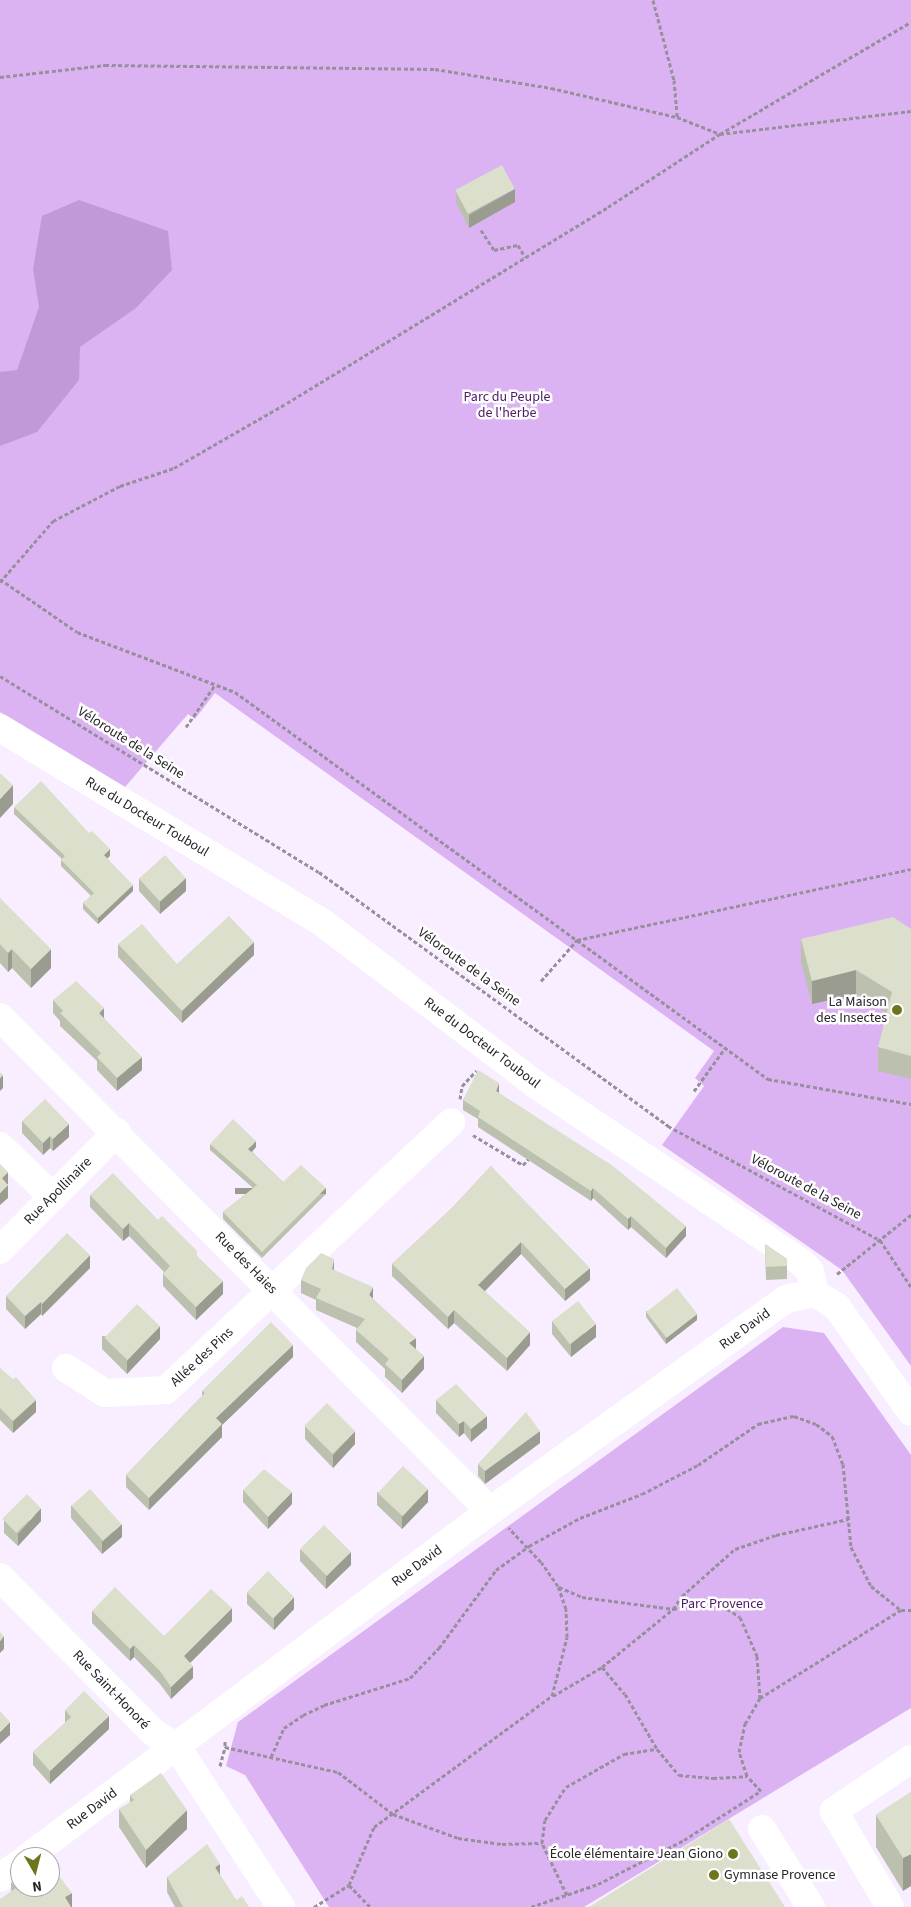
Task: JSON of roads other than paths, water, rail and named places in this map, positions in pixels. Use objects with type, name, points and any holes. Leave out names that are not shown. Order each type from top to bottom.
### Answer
[{"type":"street","name":"Rue du Docteur Touboul","points":[[0,728],[323,923],[535,1084],[802,1263],[810,1271],[815,1293]]},
{"type":"street","name":"Rue des Haies","points":[[0,1017],[274,1290],[490,1511]]},
{"type":"street","name":"Allée des Pins","points":[[66,1368],[106,1393],[166,1390],[451,1122]]},
{"type":"street","name":"Rue Apollinaire","points":[[0,1250],[117,1132]]},
{"type":"street","points":[[0,1146],[53,1196]]},
{"type":"street","points":[[815,1293],[837,1307],[911,1412]]},
{"type":"street","name":"Rue David","points":[[42,1847],[490,1511],[786,1299],[815,1293]]},
{"type":"street","name":"Rue Saint-Honoré","points":[[0,1577],[153,1732],[177,1747],[281,1907]]},
{"type":"street","points":[[890,1907],[834,1811],[911,1759]]},
{"type":"street","points":[[762,1829],[811,1907]]},
{"type":"place","name":"La Maison des Insectes","points":[[897,1010]]},
{"type":"place","name":"École élémentaire Jean Giono","points":[[733,1854]]},
{"type":"place","name":"Gymnase Provence","points":[[714,1875]]},
{"type":"park label","name":"Parc du Peuple de l'herbe","points":[[507,406]]},
{"type":"park label","name":"Parc Provence","points":[[722,1604]]}]
